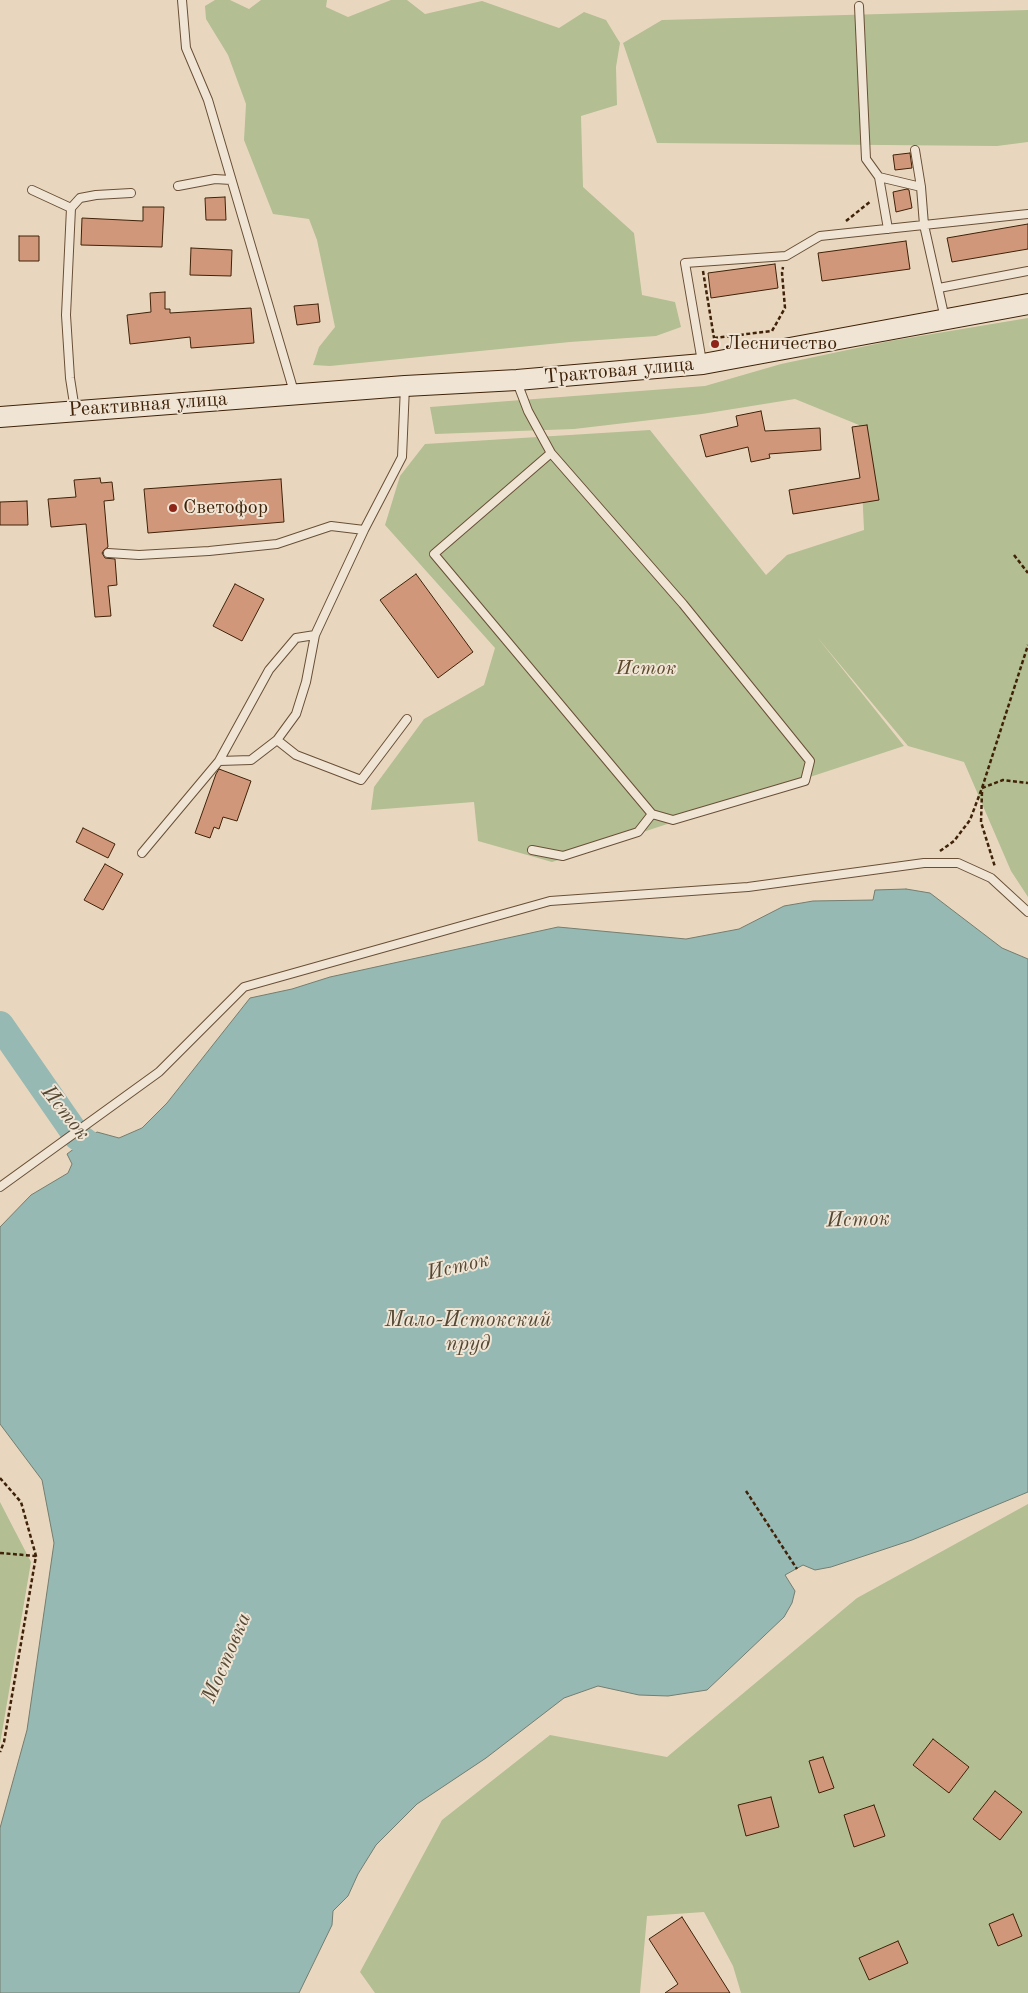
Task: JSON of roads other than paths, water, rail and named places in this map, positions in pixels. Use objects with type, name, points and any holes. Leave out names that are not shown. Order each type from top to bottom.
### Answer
[{"type":"main road","name":"Трактовая улица","points":[[295,394],[517,380],[703,364],[1028,304]]},
{"type":"main road","name":"Реактивная улица","points":[[0,417],[295,394]]},
{"type":"lane","points":[[182,0],[186,48],[208,100],[295,394]]},
{"type":"lane","points":[[859,6],[866,159],[879,177],[888,229]]},
{"type":"lane","points":[[915,150],[921,187],[924,225],[946,319]]},
{"type":"lane","points":[[879,177],[921,187]]},
{"type":"lane","points":[[178,186],[215,179],[231,180]]},
{"type":"lane","points":[[32,190],[71,208]]},
{"type":"lane","points":[[75,411],[70,378],[66,315],[71,208],[80,198],[132,193]]},
{"type":"lane","points":[[703,364],[686,264],[786,256],[820,236],[1028,214]]},
{"type":"lane","points":[[940,288],[1028,271]]},
{"type":"lane","points":[[517,380],[528,411],[551,453],[682,604],[810,761],[805,781],[673,820],[652,814],[434,554],[551,453]]},
{"type":"lane","points":[[219,761],[251,760],[277,740],[296,714],[306,682],[315,635],[364,530],[402,457],[405,386]]},
{"type":"lane","points":[[108,553],[139,555],[209,551],[277,544],[331,526],[364,530]]},
{"type":"lane","points":[[142,853],[219,761],[269,670],[296,638],[315,635]]},
{"type":"lane","points":[[277,740],[296,755],[361,780],[407,719]]},
{"type":"lane","points":[[532,850],[563,856],[638,832],[652,814]]},
{"type":"lane","points":[[0,1187],[159,1072],[244,986],[550,901],[748,887],[924,863],[958,863],[991,878],[1028,912]]},
{"type":"water","name":"Мало-Истокский пруд","points":[[906,889],[930,893],[1002,948],[1028,959],[1028,1492],[912,1540],[831,1567],[815,1570],[803,1565],[785,1575],[795,1591],[792,1603],[784,1617],[707,1690],[668,1696],[639,1695],[598,1686],[564,1698],[486,1758],[417,1804],[376,1845],[358,1874],[348,1896],[333,1911],[332,1925],[299,1993],[0,1993],[0,1828],[27,1730],[54,1543],[42,1480],[0,1424],[0,1227],[31,1195],[68,1173],[72,1164],[67,1154],[79,1145],[74,1138],[81,1132],[87,1139],[97,1132],[119,1138],[142,1128],[167,1103],[250,998],[292,989],[330,977],[558,927],[686,939],[739,929],[784,906],[813,901],[873,900],[875,890]]},
{"type":"waterway","name":"Исток","points":[[0,1025],[77,1136],[100,1153]]},
{"type":"place","name":"Лесничество","points":[[715,344]]},
{"type":"place","name":"Светофор","points":[[173,508]]},
{"type":"water label","name":"Мостовка","points":[[227,1658]]}]
